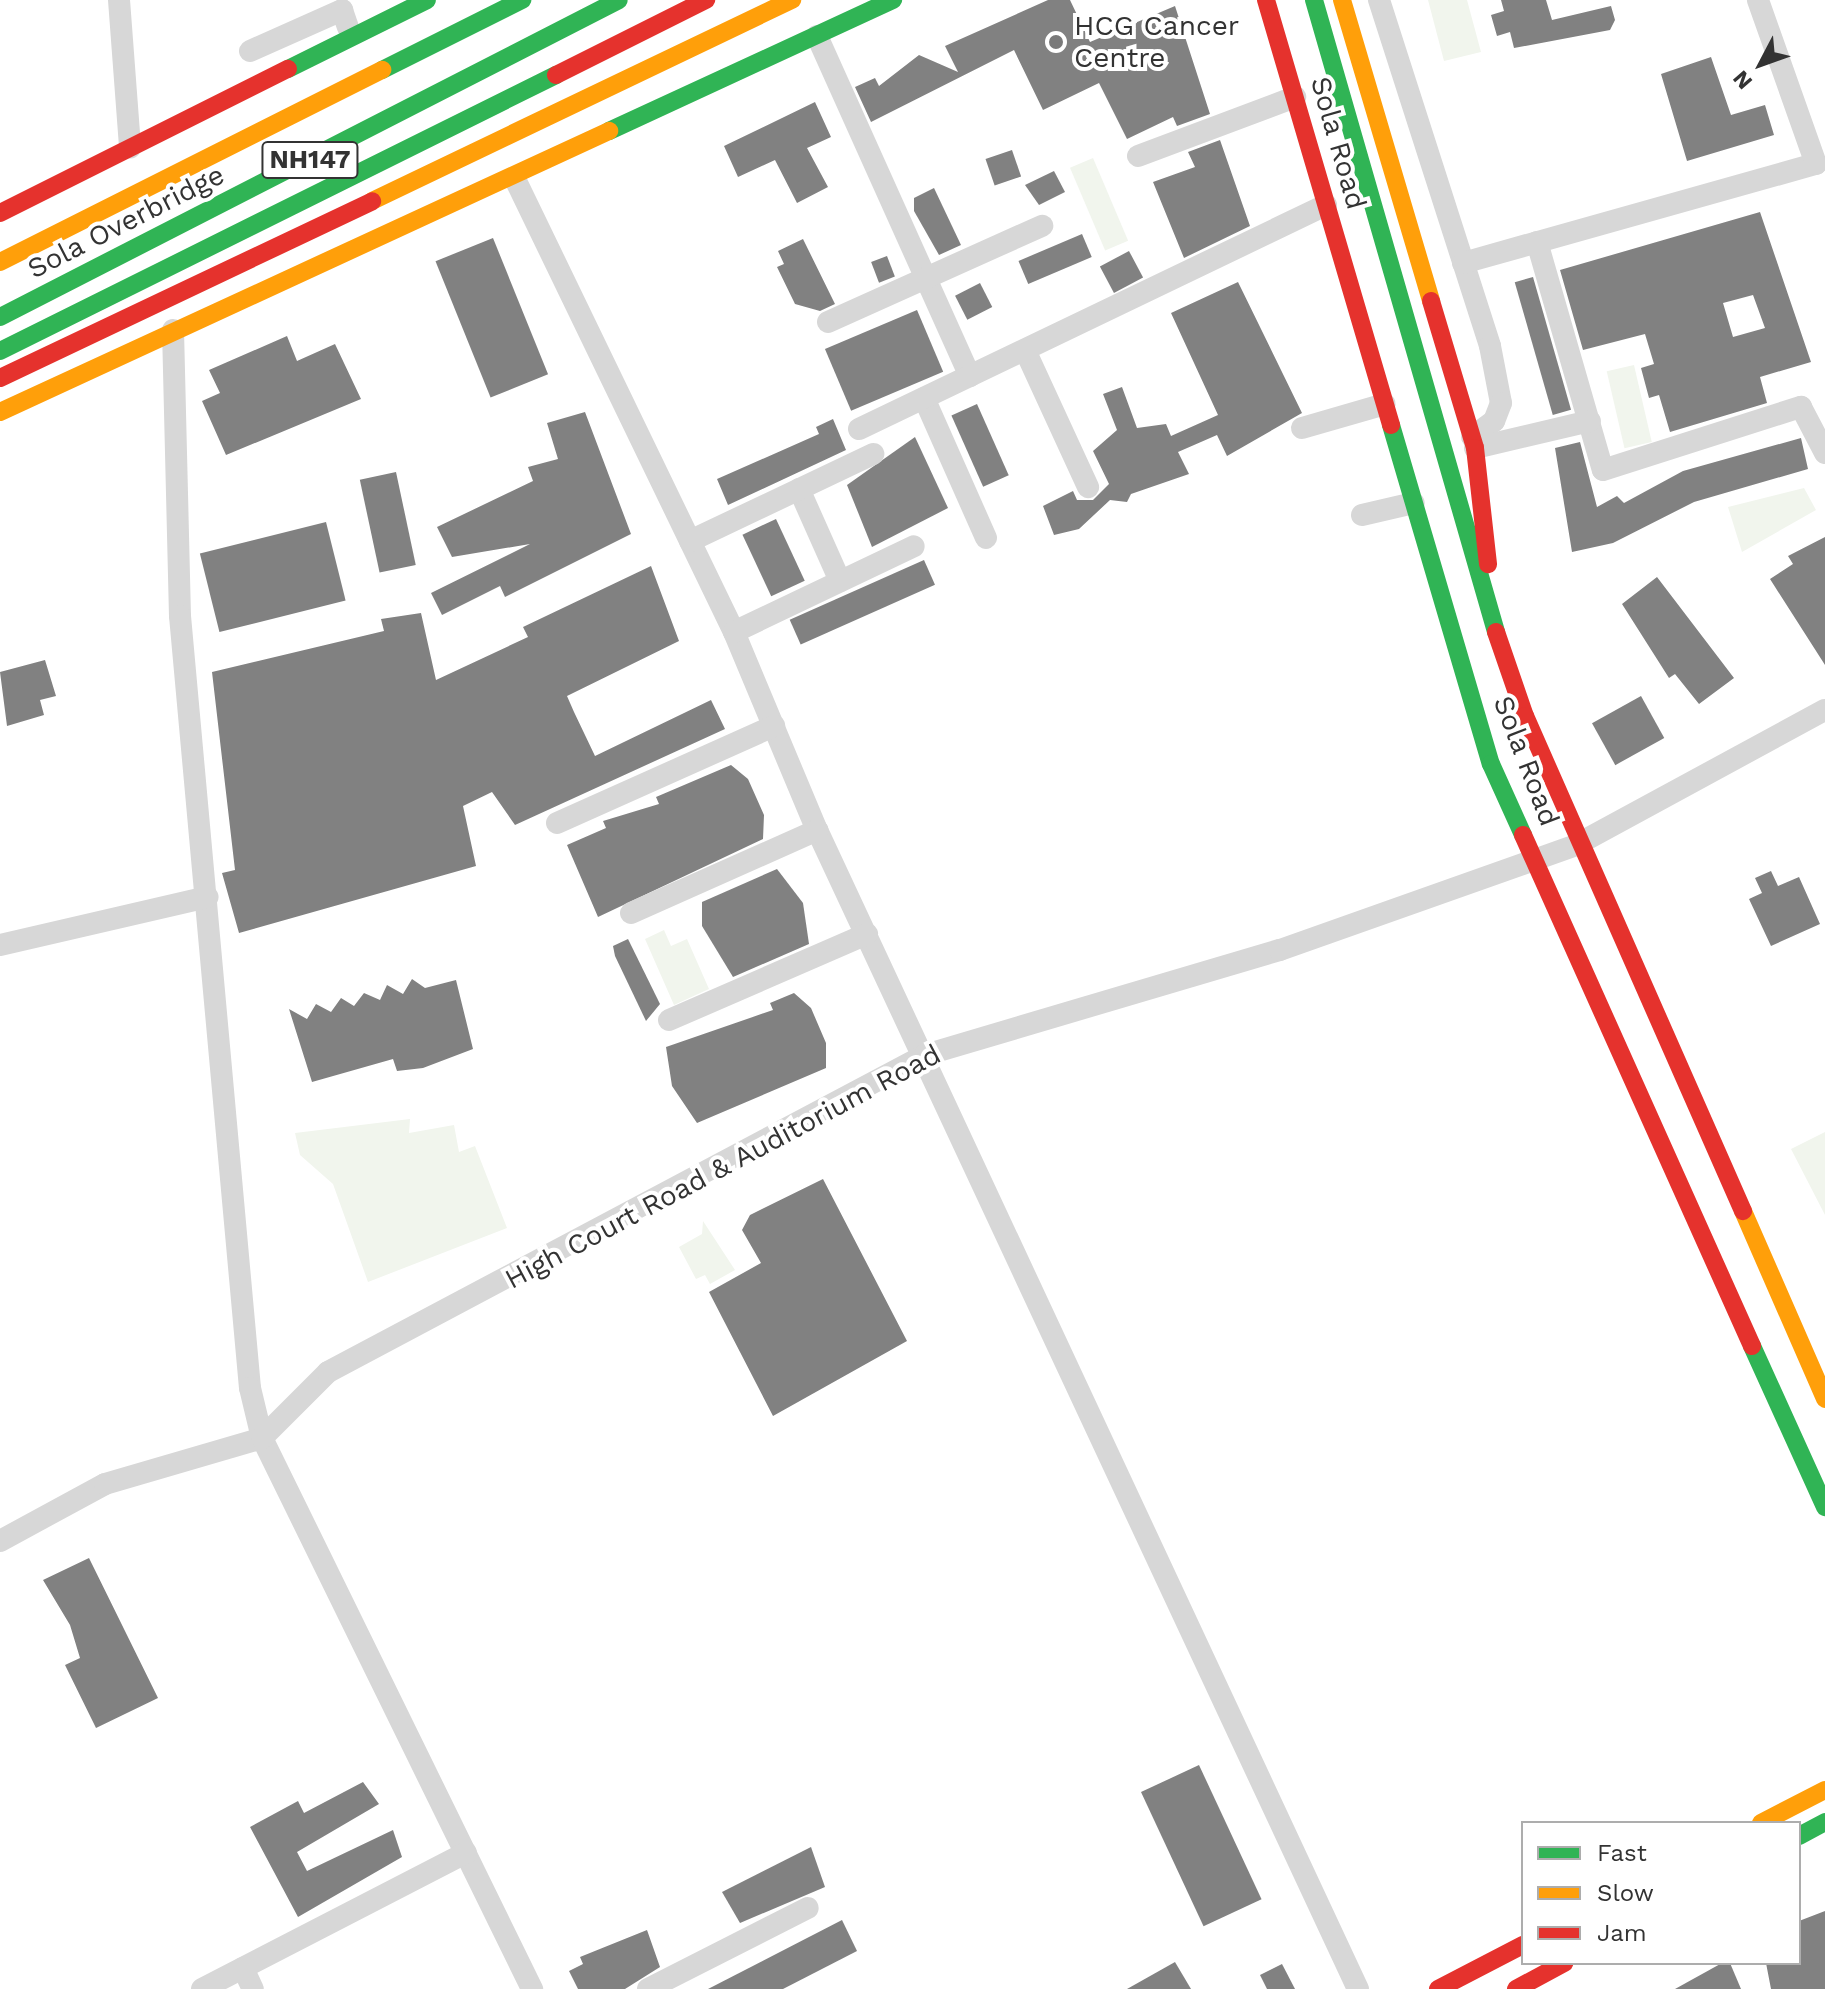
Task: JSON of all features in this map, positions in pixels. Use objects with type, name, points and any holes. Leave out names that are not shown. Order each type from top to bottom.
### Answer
[{"type":"main road","points":[[354,32],[427,0]]},
{"type":"main road","name":"Sola Overbridge","points":[[0,262],[522,0]]},
{"type":"main road","name":"Sola Overbridge","points":[[0,317],[619,0]]},
{"type":"main road","points":[[0,351],[256,227],[706,0]]},
{"type":"main road","points":[[0,378],[792,0]]},
{"type":"main road","points":[[0,412],[173,330],[515,179],[893,0]]},
{"type":"main road","name":"Sola Road","points":[[1260,0],[1269,9],[1491,764],[1825,1507]]},
{"type":"main road","name":"Sola Road","points":[[1314,0],[1494,625],[1576,845],[1825,1399]]},
{"type":"main road","points":[[1342,0],[1474,443],[1494,625]]},
{"type":"main road","points":[[0,213],[197,118]]},
{"type":"main road","points":[[1765,1821],[1825,1790]]},
{"type":"main road","points":[[1801,1835],[1825,1822]]},
{"type":"main road","points":[[1438,1989],[1521,1946]]},
{"type":"main road","points":[[1516,1989],[1560,1965]]},
{"type":"street","points":[[119,0],[130,148]]},
{"type":"street","points":[[197,118],[234,86],[354,32],[401,0]]},
{"type":"street","points":[[1379,0],[1463,263],[1501,403],[1494,421],[1474,443]]},
{"type":"street","points":[[1463,263],[1816,164],[1758,0]]},
{"type":"street","points":[[250,51],[342,10],[354,32]]},
{"type":"street","points":[[817,36],[970,376]]},
{"type":"street","points":[[1138,156],[1295,97]]},
{"type":"street","points":[[515,179],[734,632],[817,830],[925,1055],[1358,1989]]},
{"type":"street","points":[[859,429],[1326,205]]},
{"type":"street","points":[[828,322],[1042,226]]},
{"type":"street","points":[[1537,242],[1603,470],[1801,407],[1825,453]]},
{"type":"street","points":[[173,330],[180,616],[208,897],[250,1388],[262,1438],[532,1989]]},
{"type":"street","points":[[1025,350],[1088,487]]},
{"type":"street","points":[[924,398],[986,538]]},
{"type":"street","points":[[1302,428],[1385,404]]},
{"type":"street","points":[[1474,443],[1590,421]]},
{"type":"street","points":[[690,541],[873,454]]},
{"type":"street","points":[[799,489],[840,581]]},
{"type":"street","points":[[1362,515],[1414,503]]},
{"type":"street","points":[[734,632],[914,546]]},
{"type":"street","name":"High Court Road & Auditorium Road","points":[[0,1541],[105,1484],[262,1438],[328,1372],[925,1055],[1280,950],[1576,845],[1825,710]]},
{"type":"street","points":[[557,823],[774,726]]},
{"type":"street","points":[[631,913],[817,830]]},
{"type":"street","points":[[0,945],[208,897]]},
{"type":"street","points":[[669,1020],[867,934]]},
{"type":"street","points":[[202,1989],[466,1853]]},
{"type":"street","points":[[648,1989],[808,1908]]},
{"type":"street","points":[[243,1968],[253,1989]]},
{"type":"shaded area","points":[[1428,0],[1467,0],[1481,52],[1444,61]]},
{"type":"shaded area","points":[[1093,158],[1128,241],[1105,251],[1070,168]]},
{"type":"shaded area","points":[[1634,365],[1652,442],[1624,448],[1607,371]]},
{"type":"shaded area","points":[[1804,488],[1816,510],[1742,552],[1728,507]]},
{"type":"shaded area","points":[[664,930],[671,946],[687,939],[709,989],[674,1005],[645,939]]},
{"type":"shaded area","points":[[410,1119],[409,1133],[454,1125],[459,1152],[475,1146],[507,1228],[368,1282],[333,1184],[300,1155],[295,1133]]},
{"type":"shaded area","points":[[1825,1132],[1825,1215],[1791,1149]]},
{"type":"shaded area","points":[[703,1221],[735,1270],[710,1284],[705,1275],[696,1279],[679,1247],[702,1234]]},
{"type":"building","points":[[1048,0],[1070,0],[1090,42],[1175,6],[1210,114],[1177,126],[1173,117],[1127,139],[1099,83],[1043,110],[1014,50],[871,122],[855,87],[875,78],[879,86],[919,55],[958,72],[945,46]]},
{"type":"building","points":[[1501,0],[1546,0],[1552,20],[1611,6],[1615,20],[1610,30],[1514,48],[1510,32],[1497,36],[1491,15],[1504,11]]},
{"type":"building","points":[[1711,57],[1731,115],[1765,105],[1774,135],[1687,161],[1661,74]]},
{"type":"building","points":[[815,102],[831,137],[807,148],[828,187],[797,203],[775,160],[738,177],[724,146]]},
{"type":"building","points":[[1220,140],[1250,226],[1184,258],[1153,182],[1195,167],[1188,152]]},
{"type":"building","points":[[1012,150],[1021,176],[995,186],[986,159]]},
{"type":"building","points":[[1054,171],[1065,192],[1039,205],[1025,185]]},
{"type":"building","points":[[934,188],[961,245],[939,255],[914,211],[914,198]]},
{"type":"building","points":[[1760,212],[1811,362],[1760,377],[1767,403],[1670,432],[1659,395],[1649,398],[1641,368],[1654,364],[1645,334],[1583,350],[1560,270]],"holes":[[[1753,295],[1765,328],[1733,337],[1723,303]]]},
{"type":"building","points":[[1082,234],[1092,257],[1028,284],[1018,261]]},
{"type":"building","points":[[493,238],[548,374],[491,398],[436,261]]},
{"type":"building","points":[[803,239],[835,304],[820,311],[795,304],[777,267],[784,264],[778,251]]},
{"type":"building","points":[[1129,251],[1143,277],[1114,293],[1100,266]]},
{"type":"building","points":[[887,256],[895,277],[879,283],[871,262]]},
{"type":"building","points":[[1533,277],[1571,410],[1553,415],[1515,282]]},
{"type":"building","points":[[1238,282],[1302,413],[1227,456],[1217,435],[1178,452],[1189,474],[1131,494],[1127,502],[1110,500],[1079,529],[1054,535],[1043,506],[1073,491],[1077,500],[1093,500],[1109,484],[1093,451],[1117,430],[1103,394],[1122,387],[1137,428],[1166,424],[1171,436],[1218,415],[1171,313]]},
{"type":"building","points":[[980,283],[992,307],[967,320],[955,296]]},
{"type":"building","points":[[917,310],[943,372],[851,411],[825,349]]},
{"type":"building","points":[[287,336],[297,361],[335,344],[361,399],[226,455],[202,401],[220,393],[209,370]]},
{"type":"building","points":[[977,404],[1009,475],[983,487],[951,415]]},
{"type":"building","points":[[585,412],[631,534],[505,597],[500,586],[442,615],[431,593],[530,544],[452,557],[437,527],[533,481],[528,467],[558,459],[547,423]]},
{"type":"building","points":[[833,419],[846,450],[728,505],[717,479],[819,434],[816,427]]},
{"type":"building","points":[[915,437],[948,508],[872,547],[847,485]]},
{"type":"building","points":[[1801,438],[1808,469],[1694,502],[1613,543],[1572,552],[1555,448],[1580,442],[1597,507],[1617,496],[1624,503],[1683,471]]},
{"type":"building","points":[[396,472],[416,565],[380,573],[360,480]]},
{"type":"building","points":[[776,519],[805,581],[771,596],[742,535]]},
{"type":"building","points":[[326,522],[346,601],[219,632],[200,553]]},
{"type":"building","points":[[1825,537],[1825,665],[1770,579],[1793,564],[1788,556]]},
{"type":"building","points":[[924,560],[935,585],[801,644],[790,620]]},
{"type":"building","points":[[651,566],[679,641],[567,696],[574,712],[595,756],[711,700],[725,729],[515,825],[492,792],[463,806],[476,866],[239,933],[222,873],[235,870],[212,672],[384,631],[381,619],[421,613],[436,680],[528,637],[523,627]]},
{"type":"building","points":[[1657,577],[1734,678],[1699,704],[1675,674],[1669,678],[1622,604]]},
{"type":"building","points":[[45,660],[56,696],[40,700],[44,715],[7,726],[0,672]]},
{"type":"building","points":[[1641,696],[1664,738],[1615,765],[1592,723]]},
{"type":"building","points":[[731,765],[748,779],[764,815],[763,839],[598,917],[567,845],[606,828],[603,821],[659,804],[656,797]]},
{"type":"building","points":[[777,869],[803,903],[809,944],[733,977],[702,926],[702,902]]},
{"type":"building","points":[[1771,871],[1778,886],[1799,877],[1820,924],[1771,946],[1749,899],[1762,893],[1755,878]]},
{"type":"building","points":[[628,939],[660,1004],[646,1021],[615,956],[613,946]]},
{"type":"building","points":[[412,979],[425,988],[456,980],[473,1049],[423,1068],[397,1071],[393,1059],[312,1082],[289,1009],[307,1019],[316,1004],[331,1012],[341,998],[354,1006],[364,993],[380,1000],[387,985],[403,994]]},
{"type":"building","points":[[794,993],[811,1008],[826,1043],[826,1068],[697,1123],[672,1086],[666,1047],[773,1010],[770,1003]]},
{"type":"building","points":[[823,1179],[907,1341],[773,1416],[709,1292],[761,1263],[742,1230],[750,1215]]},
{"type":"building","points":[[89,1558],[158,1698],[96,1728],[65,1665],[80,1658],[70,1625],[43,1580]]},
{"type":"building","points":[[1199,1765],[1262,1899],[1204,1926],[1141,1792]]},
{"type":"building","points":[[363,1782],[379,1804],[297,1852],[307,1871],[393,1830],[402,1857],[298,1917],[250,1827],[298,1801],[304,1813]]},
{"type":"building","points":[[811,1847],[825,1887],[740,1923],[722,1892]]},
{"type":"building","points":[[1825,1911],[1825,1989],[1771,1989],[1766,1965],[1801,1965],[1801,1920]]},
{"type":"building","points":[[842,1920],[857,1951],[783,1989],[708,1989]]},
{"type":"building","points":[[647,1930],[660,1967],[625,1989],[578,1989],[569,1971],[583,1964],[580,1957]]},
{"type":"building","points":[[1175,1962],[1191,1989],[1127,1989]]},
{"type":"building","points":[[1282,1964],[1295,1989],[1267,1989],[1260,1975]]},
{"type":"building","points":[[1718,1965],[1731,1965],[1741,1989],[1675,1989]]},
{"type":"traffic: fast","points":[[288,69],[427,0]]},
{"type":"traffic: fast","points":[[382,70],[522,0]]},
{"type":"traffic: fast","points":[[0,317],[619,0]]},
{"type":"traffic: fast","points":[[609,131],[893,0]]},
{"type":"traffic: fast","points":[[1314,0],[1496,632]]},
{"type":"traffic: fast","points":[[0,351],[556,75]]},
{"type":"traffic: fast","points":[[1391,425],[1491,764],[1523,835]]},
{"type":"traffic: fast","points":[[1752,1346],[1825,1507]]},
{"type":"traffic: fast","points":[[1801,1835],[1825,1822]]},
{"type":"traffic: slow","points":[[372,201],[792,0]]},
{"type":"traffic: slow","points":[[1342,0],[1431,301]]},
{"type":"traffic: slow","points":[[0,262],[382,70]]},
{"type":"traffic: slow","points":[[0,412],[609,131]]},
{"type":"traffic: slow","points":[[1743,1211],[1825,1399]]},
{"type":"traffic: slow","points":[[1765,1821],[1825,1790]]},
{"type":"traffic: jam","points":[[556,75],[706,0]]},
{"type":"traffic: jam","points":[[1266,0],[1391,425]]},
{"type":"traffic: jam","points":[[0,213],[288,69]]},
{"type":"traffic: jam","points":[[0,378],[372,201]]},
{"type":"traffic: jam","points":[[1431,301],[1475,448],[1488,564]]},
{"type":"traffic: jam","points":[[1496,632],[1525,716],[1743,1211]]},
{"type":"traffic: jam","points":[[1523,835],[1752,1346]]},
{"type":"traffic: jam","points":[[1438,1989],[1521,1946]]},
{"type":"traffic: jam","points":[[1516,1989],[1560,1965]]},
{"type":"place","name":"HCG Cancer Centre","points":[[1056,42]]}]
